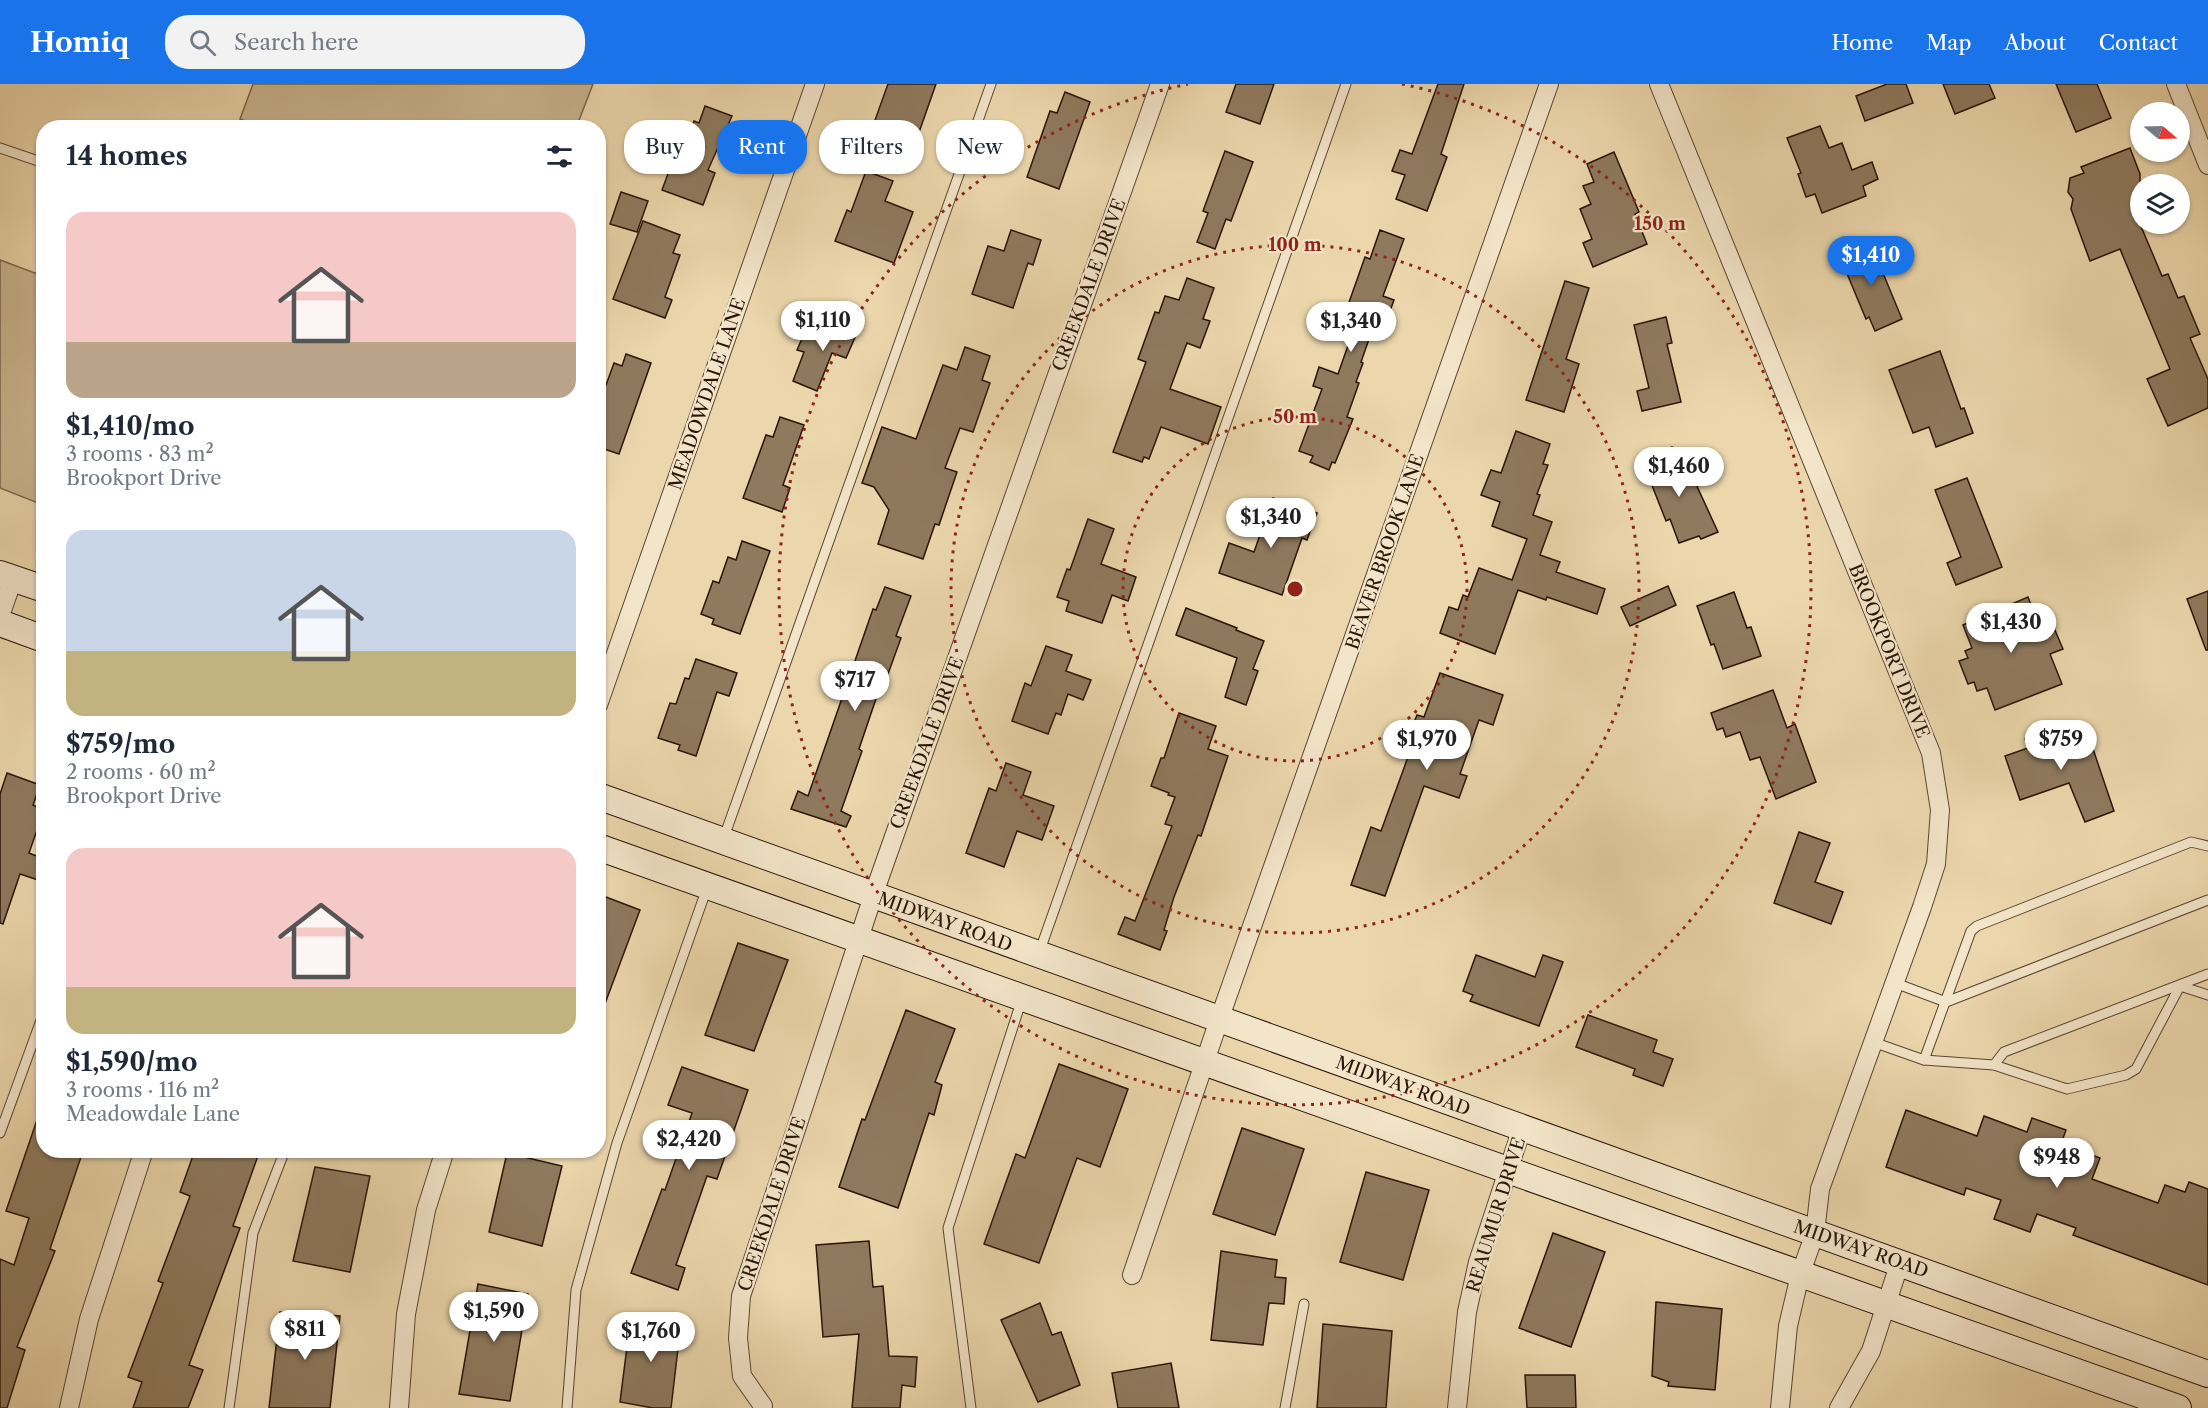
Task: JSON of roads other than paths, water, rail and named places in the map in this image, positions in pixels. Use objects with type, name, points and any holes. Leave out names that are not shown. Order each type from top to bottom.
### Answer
[{"type":"main road","points":[[7,577],[36,586]]},
{"type":"main road","points":[[0,623],[36,636]]},
{"type":"main road","name":"MIDWAY ROAD","points":[[606,799],[2208,1374]]},
{"type":"main road","points":[[606,850],[2178,1408]]},
{"type":"street","name":"MEADOWDALE LANE","points":[[606,682],[815,84]]},
{"type":"street","name":"CREEKDALE DRIVE","points":[[763,1406],[742,1376],[738,1338],[741,1296],[858,939],[1160,84]]},
{"type":"street","name":"BEAVER BROOK LANE","points":[[1132,1275],[1219,1020],[1549,84]]},
{"type":"street","name":"BROOKPORT DRIVE","points":[[1659,84],[1931,753],[1940,810],[1936,864],[1820,1189],[1815,1233],[1800,1275],[1788,1326],[1780,1408]]},
{"type":"street","points":[[2176,84],[2208,165]]},
{"type":"street","points":[[0,616],[7,577]]},
{"type":"street","name":"REAUMUR DRIVE","points":[[1457,1408],[1469,1302],[1478,1262],[1522,1128]]},
{"type":"street","points":[[69,1408],[89,1319],[141,1158]]},
{"type":"street","points":[[399,1408],[406,1314],[426,1210],[442,1158]]},
{"type":"street","points":[[1839,1408],[1871,1351],[1900,1263]]},
{"type":"lane","points":[[722,841],[991,84]]},
{"type":"lane","points":[[1038,955],[1347,84]]},
{"type":"lane","points":[[0,148],[36,159]]},
{"type":"lane","points":[[1924,1060],[1971,931],[1977,926],[2191,842],[2208,846]]},
{"type":"lane","points":[[567,1408],[576,1290],[617,1143],[708,885]]},
{"type":"lane","points":[[1894,983],[1946,1002],[2208,900]]},
{"type":"lane","points":[[1994,1065],[2004,1052],[2208,974]]},
{"type":"lane","points":[[2180,986],[2208,995]]},
{"type":"lane","points":[[1873,1042],[1924,1060],[1994,1065],[2067,1089],[2126,1075],[2136,1069],[2180,986]]},
{"type":"lane","points":[[971,1408],[948,1228],[1023,997]]},
{"type":"lane","points":[[0,1133],[36,1034]]},
{"type":"lane","points":[[229,1408],[253,1233],[282,1158]]},
{"type":"lane","points":[[1285,1408],[1304,1304]]}]
